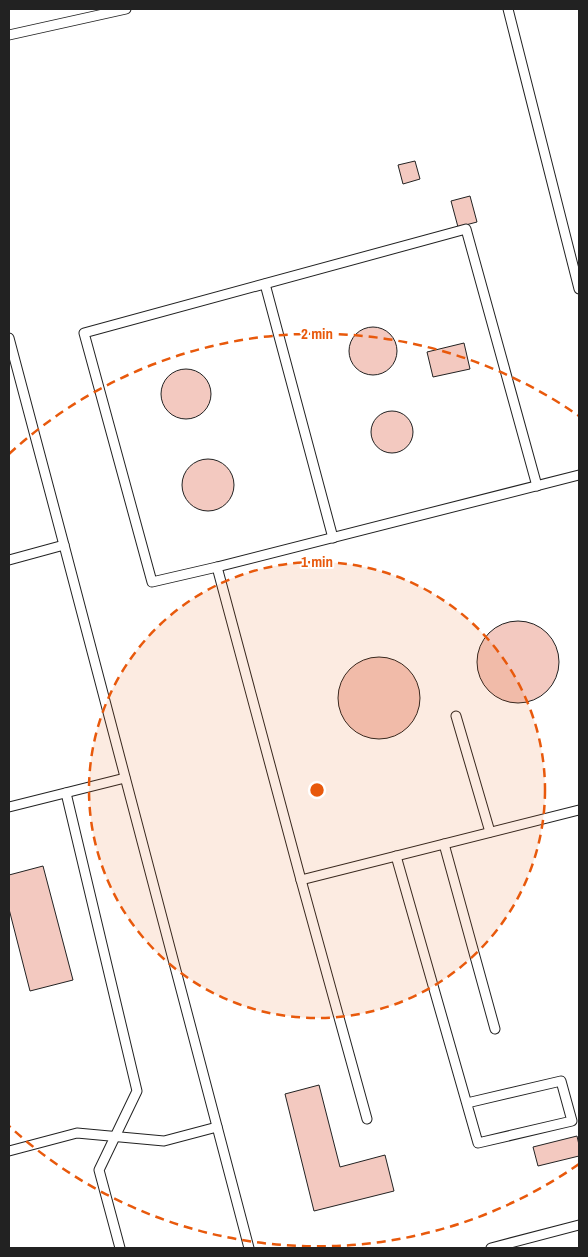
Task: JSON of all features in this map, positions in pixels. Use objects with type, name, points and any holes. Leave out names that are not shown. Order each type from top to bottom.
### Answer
[{"type":"lane","points":[[9,35],[126,9]]},
{"type":"lane","points":[[508,9],[579,289]]},
{"type":"lane","points":[[537,486],[466,229],[84,333],[152,582],[217,567],[537,486],[579,475]]},
{"type":"lane","points":[[264,284],[332,538]]},
{"type":"lane","points":[[9,338],[249,1248]]},
{"type":"lane","points":[[9,560],[64,545]]},
{"type":"lane","points":[[217,567],[367,1119]]},
{"type":"lane","points":[[456,716],[490,832]]},
{"type":"lane","points":[[9,808],[125,778]]},
{"type":"lane","points":[[66,793],[137,1091],[99,1170],[120,1248]]},
{"type":"lane","points":[[301,880],[579,810]]},
{"type":"lane","points":[[444,844],[495,1029]]},
{"type":"lane","points":[[396,856],[478,1143],[572,1121],[561,1081],[467,1103]]},
{"type":"lane","points":[[9,1152],[78,1133],[164,1141],[217,1127]]},
{"type":"lane","points":[[492,1248],[579,1225]]},
{"type":"building","points":[[415,161],[420,179],[403,184],[398,165]]},
{"type":"building","points":[[470,196],[477,222],[458,227],[451,201]]},
{"type":"building","points":[[373,327],[382,329],[390,334],[395,342],[397,351],[395,360],[390,368],[382,373],[373,375],[364,373],[356,368],[351,360],[349,351],[351,342],[356,334],[364,329]]},
{"type":"building","points":[[464,343],[470,369],[433,377],[427,352]]},
{"type":"building","points":[[181,369],[191,369],[204,376],[211,389],[211,399],[204,412],[191,419],[181,419],[172,415],[165,408],[161,399],[161,389],[165,380],[172,373]]},
{"type":"building","points":[[396,411],[404,414],[410,420],[413,432],[410,444],[404,450],[388,453],[380,450],[374,444],[371,428],[374,420],[380,414]]},
{"type":"building","points":[[203,459],[213,459],[227,466],[234,480],[234,490],[227,504],[213,511],[203,511],[193,507],[186,500],[182,490],[182,480],[186,470],[193,463]]},
{"type":"building","points":[[518,621],[534,624],[547,633],[556,646],[559,662],[556,678],[547,691],[534,700],[518,703],[502,700],[489,691],[480,678],[477,662],[480,646],[489,633],[502,624]]},
{"type":"building","points":[[379,657],[395,660],[408,669],[417,682],[420,698],[417,714],[408,727],[395,736],[379,739],[363,736],[350,727],[341,714],[338,698],[341,682],[350,669],[363,660]]},
{"type":"building","points":[[43,866],[73,980],[30,991],[9,909],[9,875]]},
{"type":"building","points":[[319,1085],[340,1167],[385,1155],[394,1191],[314,1211],[285,1094]]},
{"type":"building","points":[[577,1136],[579,1156],[538,1166],[533,1147]]}]
